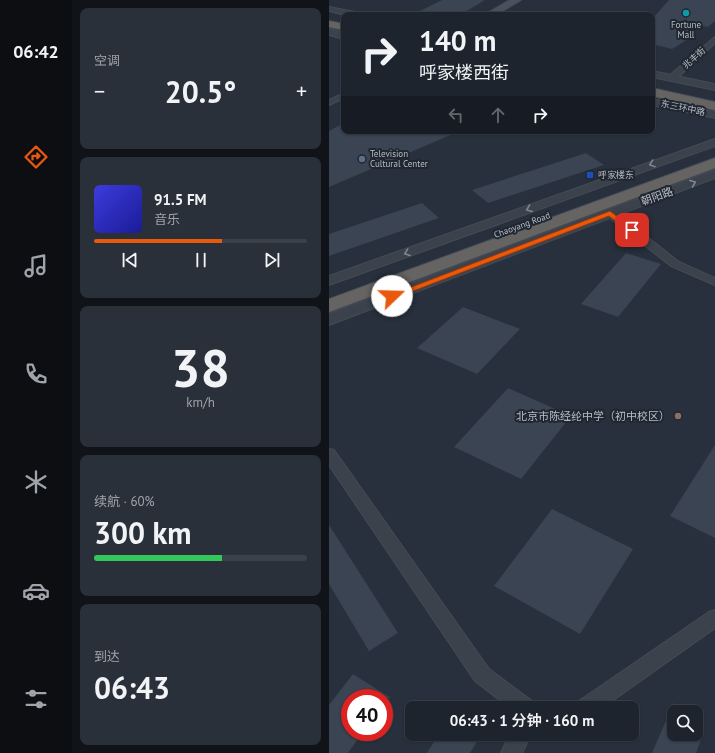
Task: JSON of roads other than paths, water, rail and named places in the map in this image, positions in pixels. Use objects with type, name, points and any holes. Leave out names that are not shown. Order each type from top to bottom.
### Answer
[{"type":"highway","points":[[329,18],[341,17]]},
{"type":"highway","points":[[329,24],[339,33]]},
{"type":"highway","points":[[655,91],[715,98]]},
{"type":"highway","points":[[655,91],[715,106]]},
{"type":"highway","name":"Chaoyang Road","points":[[329,296],[715,154]]},
{"type":"highway","name":"朝阳路","points":[[329,306],[715,163]]},
{"type":"main road","points":[[495,12],[517,0]]},
{"type":"main road","points":[[504,12],[526,0]]},
{"type":"street","points":[[329,10],[341,13]]},
{"type":"street","name":"兆丰街","points":[[672,78],[715,39]]},
{"type":"street","points":[[655,75],[715,87]]},
{"type":"street","name":"东三环中路","points":[[655,91],[715,115]]},
{"type":"street","points":[[329,103],[341,97]]},
{"type":"street","points":[[329,281],[715,142]]},
{"type":"street","name":"朝阳路","points":[[329,320],[715,174]]},
{"type":"street","points":[[610,213],[675,264],[715,282]]},
{"type":"street","points":[[329,454],[482,675],[516,701]]},
{"type":"street","points":[[596,701],[715,618]]},
{"type":"street","points":[[511,753],[517,741]]},
{"type":"place","name":"Fortune Mall","points":[[686,13]]},
{"type":"place","name":"Television Cultural Center","points":[[362,159]]},
{"type":"place","name":"呼家楼东","points":[[590,175]]},
{"type":"place","name":"北京市陈经纶中学（初中校区）","points":[[678,416]]}]
